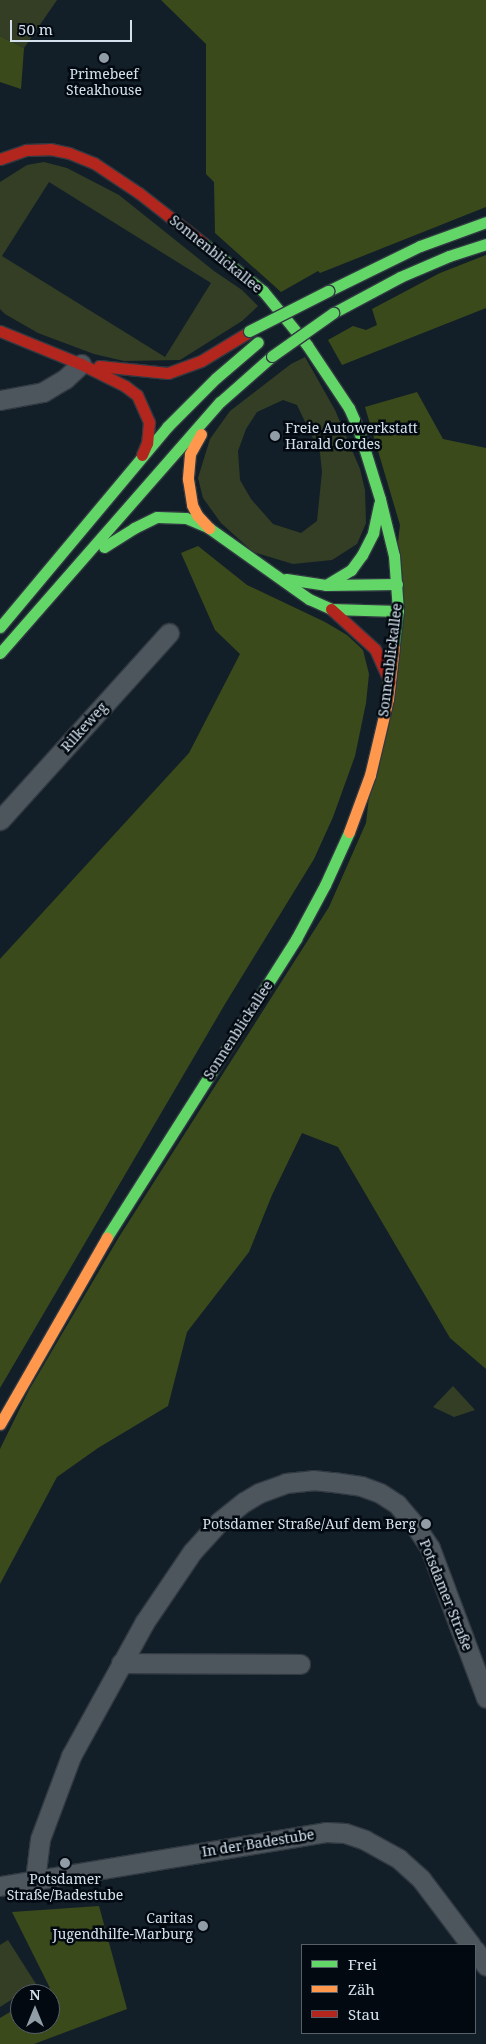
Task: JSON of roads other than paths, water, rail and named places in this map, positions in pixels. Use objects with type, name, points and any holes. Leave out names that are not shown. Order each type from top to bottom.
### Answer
[{"type":"main road","name":"Sonnenblickallee","points":[[0,160],[26,150],[50,149],[69,153],[94,163],[114,174],[146,198],[263,291],[307,345],[349,408],[359,430],[380,499],[394,556],[398,611],[390,683],[370,775],[353,823],[317,900],[296,939],[127,1203],[0,1424]]},
{"type":"main road","points":[[81,364],[168,373],[201,361],[289,309],[357,275],[420,246],[486,222]]},
{"type":"main road","points":[[0,653],[220,402],[272,356],[334,313],[400,277],[449,256],[486,244]]},
{"type":"main road","points":[[0,627],[142,456],[198,395],[258,342],[328,291]]},
{"type":"main road","points":[[0,331],[81,364],[125,386],[140,400],[149,422],[147,443],[142,456]]},
{"type":"main road","points":[[209,528],[197,515],[192,505],[188,464],[193,447],[220,402]]},
{"type":"main road","points":[[326,585],[351,570],[362,555],[372,533],[380,499]]},
{"type":"main road","points":[[78,564],[134,528],[157,518],[172,516],[186,518],[209,528],[309,599],[331,608],[378,612],[398,611]]},
{"type":"main road","points":[[278,577],[299,583],[326,585],[397,584]]},
{"type":"main road","points":[[331,608],[376,649],[390,683]]},
{"type":"street","points":[[0,400],[43,392],[64,379],[81,364]]},
{"type":"street","name":"Rilkeweg","points":[[0,820],[169,633]]},
{"type":"street","name":"Potsdamer Straße","points":[[35,1880],[40,1838],[71,1756],[144,1623],[192,1552],[219,1522],[244,1502],[259,1493],[286,1483],[313,1480],[361,1486],[380,1493],[397,1504],[416,1526],[430,1548],[486,1698]]},
{"type":"street","points":[[121,1663],[300,1664]]},
{"type":"street","name":"In der Badestube","points":[[0,1886],[326,1832],[345,1833],[365,1840],[399,1859],[421,1879],[471,1944]]},
{"type":"place","name":"Primebeef Steakhouse","points":[[104,58]]},
{"type":"place","name":"Freie Autowerkstatt Harald Cordes","points":[[275,436]]},
{"type":"place","name":"Potsdamer Straße/Auf dem Berg","points":[[426,1524]]},
{"type":"place","name":"Potsdamer Straße/Badestube","points":[[65,1863]]},
{"type":"place","name":"Caritas Jugendhilfe-Marburg","points":[[203,1926]]}]
